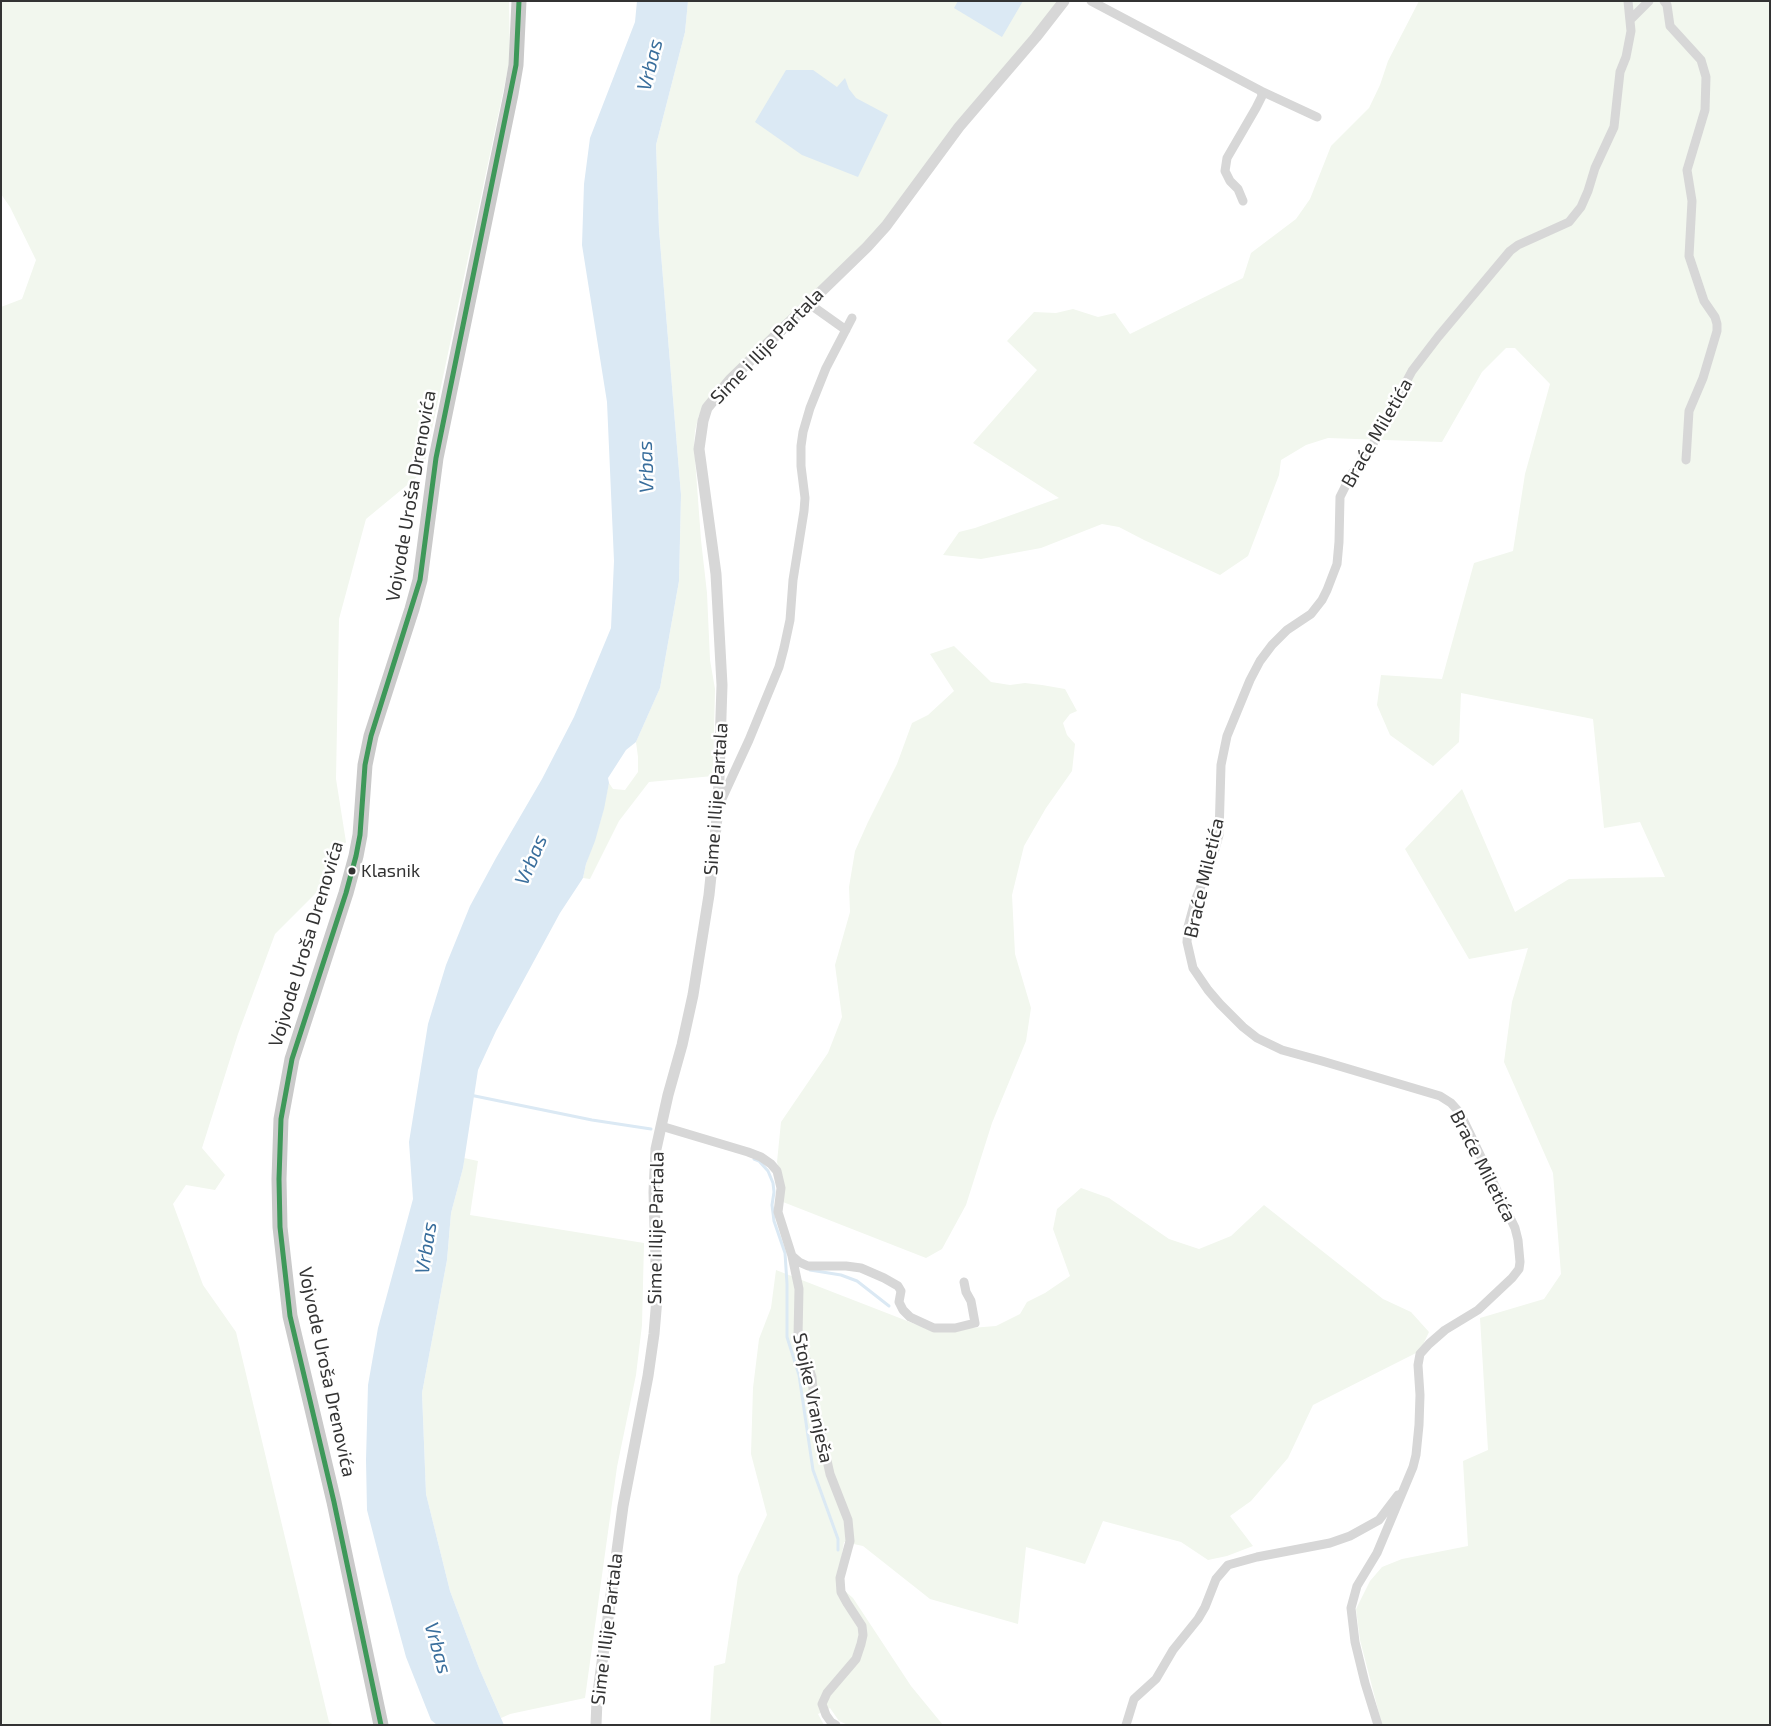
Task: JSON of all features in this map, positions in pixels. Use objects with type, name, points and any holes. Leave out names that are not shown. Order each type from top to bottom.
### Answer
[{"type":"main road","name":"Vojvode Uroša Drenovića","points":[[381,1725],[334,1502],[290,1316],[280,1226],[281,1126],[285,1092],[292,1059],[340,912],[356,856],[360,835],[365,765],[370,736],[420,580],[436,458],[510,103],[516,65],[519,1]]},
{"type":"street","name":"Sime i Ilije Partala","points":[[596,1725],[598,1687],[623,1506],[654,1339],[657,1298],[654,1171],[656,1149],[695,986],[709,895],[718,808],[722,686],[716,574],[700,449],[701,430],[707,408],[720,391],[746,363],[867,247],[886,226],[964,120],[1036,37],[1064,1]]},
{"type":"street","points":[[1091,1],[1261,91],[1318,118]]},
{"type":"street","name":"Braće Miletića","points":[[1405,1485],[1416,1455],[1420,1395],[1418,1365],[1420,1354],[1445,1330],[1478,1310],[1519,1269],[1520,1251],[1515,1228],[1460,1113],[1452,1103],[1440,1096],[1282,1050],[1257,1038],[1220,1004],[1208,990],[1194,968],[1187,942],[1188,927],[1195,901],[1213,856],[1219,834],[1222,765],[1227,736],[1260,661],[1287,630],[1311,614],[1328,590],[1337,564],[1340,497],[1351,475],[1373,444],[1412,371],[1510,251],[1518,245],[1569,222],[1581,207],[1595,168],[1614,127],[1620,72],[1626,57],[1631,19],[1628,1]]},
{"type":"street","points":[[1631,19],[1649,1]]},
{"type":"street","points":[[1664,1],[1667,5],[1670,26],[1701,60],[1706,77],[1705,110],[1687,170],[1692,202],[1689,256],[1704,301],[1715,317],[1717,331],[1703,378],[1689,411],[1686,460]]},
{"type":"street","points":[[1243,200],[1225,170],[1227,158],[1256,108],[1262,96],[1261,91]]},
{"type":"street","points":[[808,302],[846,330]]},
{"type":"street","points":[[718,808],[779,667],[790,620],[793,580],[804,511],[805,498],[801,466],[803,432],[810,408],[826,368],[852,318]]},
{"type":"street","name":"Stojke Vranješa","points":[[661,1126],[761,1157],[777,1171],[781,1188],[778,1212],[792,1256],[799,1289],[798,1336],[812,1377],[814,1402],[830,1474],[848,1520],[850,1541],[840,1578],[841,1592],[846,1603],[862,1626],[863,1635],[856,1658],[824,1698],[822,1704],[823,1710],[830,1722],[836,1725]]},
{"type":"street","points":[[792,1256],[808,1266],[861,1268],[884,1278],[898,1286],[902,1291],[899,1302],[910,1317],[934,1328],[955,1328],[976,1324],[971,1301],[966,1292],[964,1282]]},
{"type":"street","points":[[1126,1725],[1134,1699],[1156,1679],[1173,1650],[1198,1619],[1216,1579],[1228,1565],[1243,1560],[1330,1543],[1350,1536],[1379,1520],[1405,1485]]},
{"type":"street","points":[[1378,1725],[1365,1683],[1354,1636],[1351,1608],[1357,1586],[1378,1553],[1405,1485]]},
{"type":"shaded area","points":[[1,1],[509,1],[510,59],[423,472],[366,519],[339,619],[336,779],[346,842],[315,894],[275,934],[238,1034],[202,1148],[225,1175],[215,1190],[186,1185],[173,1204],[203,1285],[236,1332],[329,1722],[334,1725],[3,1725],[1,1715],[1,307],[22,299],[36,260],[10,207],[1,194]]},
{"type":"shaded area","points":[[688,1],[1064,1],[903,203],[699,415],[694,445],[707,593],[710,660],[715,689],[713,776],[649,782],[619,821],[590,879],[583,878],[601,819],[609,783],[613,789],[625,790],[638,772],[636,742],[660,688],[679,581],[681,495],[659,230],[656,145],[685,32]]},
{"type":"shaded area","points":[[1419,1],[1770,1],[1770,1725],[1382,1725],[1360,1640],[1356,1609],[1370,1581],[1382,1567],[1402,1559],[1468,1546],[1463,1461],[1488,1450],[1480,1318],[1544,1299],[1561,1274],[1553,1173],[1504,1062],[1512,1002],[1528,948],[1469,959],[1405,849],[1462,789],[1515,912],[1569,879],[1665,877],[1640,822],[1604,828],[1593,719],[1461,693],[1459,742],[1433,766],[1390,735],[1377,705],[1381,675],[1442,679],[1474,563],[1513,551],[1525,474],[1550,384],[1515,348],[1506,348],[1482,372],[1442,442],[1328,438],[1306,445],[1281,460],[1279,475],[1248,556],[1220,575],[1119,527],[1102,524],[1041,548],[981,559],[943,555],[959,532],[1059,498],[973,443],[1037,370],[1007,341],[1034,312],[1056,313],[1073,309],[1098,317],[1115,313],[1130,334],[1243,278],[1251,253],[1296,219],[1310,199],[1331,146],[1369,108],[1380,85],[1388,61]]},
{"type":"shaded area","points":[[954,646],[991,682],[1010,685],[1025,683],[1065,689],[1077,711],[1070,714],[1063,723],[1067,735],[1075,744],[1072,771],[1046,808],[1024,846],[1012,895],[1015,954],[1031,1008],[1026,1041],[992,1123],[966,1205],[942,1249],[926,1258],[783,1202],[785,1188],[777,1162],[781,1122],[828,1053],[842,1017],[835,965],[850,912],[849,887],[855,851],[897,764],[912,723],[928,715],[954,691],[930,654]]},
{"type":"shaded area","points":[[464,1158],[478,1161],[470,1215],[644,1243],[642,1325],[636,1375],[617,1467],[585,1698],[510,1714],[501,1718],[479,1668],[450,1591],[426,1494],[422,1393],[447,1260],[451,1213]]},
{"type":"shaded area","points":[[1081,1188],[1109,1198],[1169,1239],[1199,1249],[1231,1236],[1264,1205],[1383,1299],[1411,1312],[1429,1332],[1420,1351],[1313,1405],[1288,1458],[1251,1501],[1230,1516],[1253,1546],[1227,1556],[1208,1560],[1181,1542],[1103,1521],[1085,1564],[1026,1547],[1018,1624],[930,1599],[863,1546],[844,1542],[837,1584],[853,1598],[911,1686],[943,1725],[848,1725],[839,1721],[830,1708],[818,1714],[824,1725],[710,1725],[714,1666],[725,1663],[738,1576],[767,1515],[751,1454],[753,1388],[759,1339],[771,1308],[776,1270],[933,1331],[996,1326],[1020,1314],[1027,1302],[1045,1293],[1070,1276],[1053,1229],[1057,1209]]},
{"type":"water","name":"Vrbas","points":[[637,1],[688,1],[685,32],[656,145],[659,230],[681,495],[679,581],[660,688],[636,742],[626,750],[608,778],[609,783],[604,809],[583,878],[560,913],[496,1031],[478,1070],[463,1168],[451,1213],[447,1260],[422,1393],[426,1494],[450,1591],[479,1668],[504,1725],[437,1725],[431,1720],[406,1657],[367,1510],[368,1385],[378,1328],[413,1199],[409,1142],[428,1024],[446,965],[470,906],[542,779],[574,717],[611,628],[614,561],[607,402],[582,245],[584,184],[590,138],[635,22]]},
{"type":"water","points":[[958,1],[1023,1],[1002,37],[954,8]]},
{"type":"water","points":[[786,70],[813,70],[837,87],[845,78],[849,89],[856,98],[888,115],[858,177],[802,155],[755,122]]},
{"type":"waterway","points":[[470,1095],[592,1120],[651,1129]]},
{"type":"waterway","points":[[754,1159],[759,1161],[768,1171],[773,1183],[772,1205],[774,1221],[785,1253],[787,1337],[799,1375],[813,1470],[838,1539],[838,1550]]},
{"type":"waterway","points":[[810,1270],[841,1275],[857,1281],[889,1306]]},
{"type":"transit line","points":[[381,1725],[334,1502],[290,1316],[280,1227],[281,1119],[292,1059],[346,893],[356,856],[360,835],[365,765],[371,736],[420,580],[436,458],[516,65],[519,1]]},
{"type":"place","name":"Klasnik","points":[[352,871]]}]
